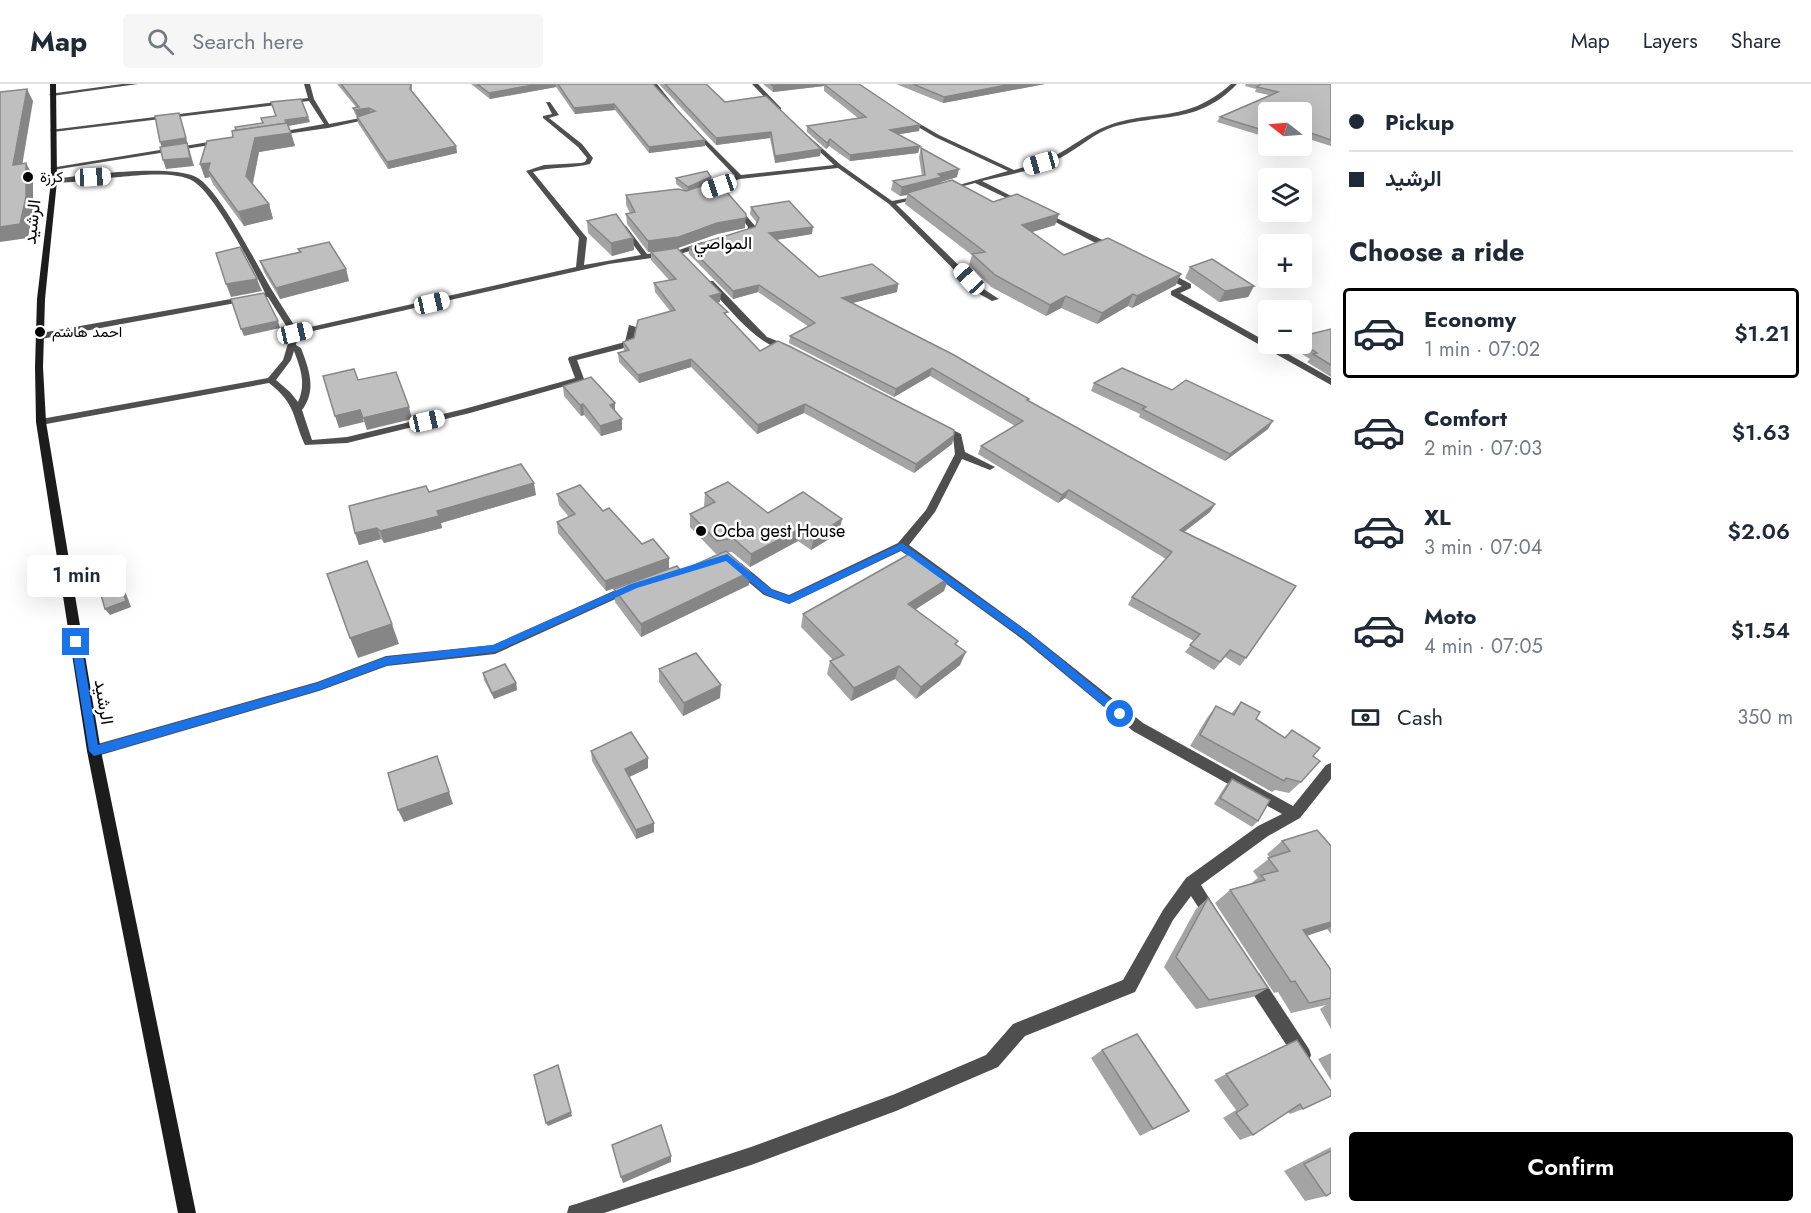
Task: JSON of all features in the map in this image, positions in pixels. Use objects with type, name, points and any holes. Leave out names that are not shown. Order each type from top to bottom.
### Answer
[{"type":"main road","name":"الرشيد","points":[[53,89],[54,174],[41,299],[39,367],[41,422],[94,751],[187,1213]]},
{"type":"street","points":[[53,89],[135,84]]},
{"type":"street","points":[[307,84],[311,99],[328,126]]},
{"type":"street","points":[[654,84],[681,115]]},
{"type":"street","points":[[755,84],[784,114]]},
{"type":"street","points":[[938,192],[1053,159],[1088,136],[1113,126],[1182,115],[1211,105],[1234,84]]},
{"type":"street","points":[[53,130],[311,99]]},
{"type":"street","points":[[548,103],[556,115],[545,117],[550,123],[583,145],[590,158],[588,163],[580,165],[538,167],[530,171],[583,238],[580,269]]},
{"type":"street","points":[[897,111],[937,136],[1012,171]]},
{"type":"street","points":[[265,136],[371,118]]},
{"type":"street","points":[[688,123],[739,177]]},
{"type":"street","points":[[798,130],[839,166],[891,203],[979,290],[995,300]]},
{"type":"street","points":[[54,174],[233,140]]},
{"type":"street","points":[[701,192],[739,177],[839,166]]},
{"type":"street","points":[[41,422],[271,380],[287,360],[295,333],[270,294],[255,263],[213,197],[196,179],[175,174],[54,174]]},
{"type":"street","points":[[976,181],[1125,254]]},
{"type":"street","points":[[719,186],[725,193]]},
{"type":"street","points":[[891,203],[929,195]]},
{"type":"street","points":[[730,236],[750,232],[752,227],[732,201]]},
{"type":"street","points":[[622,225],[644,255]]},
{"type":"street","points":[[295,333],[644,255],[680,252],[710,241]]},
{"type":"street","points":[[680,252],[688,260]]},
{"type":"street","points":[[1156,270],[1188,286],[1174,293],[1331,382]]},
{"type":"street","points":[[703,276],[764,339],[794,351]]},
{"type":"street","points":[[41,336],[270,294]]},
{"type":"street","points":[[271,380],[287,392],[300,408],[308,443],[347,440],[467,411],[580,379],[572,359],[629,344],[632,327]]},
{"type":"street","points":[[291,346],[297,348],[309,381],[308,393],[300,408]]},
{"type":"street","points":[[727,557],[768,592],[789,600],[902,546],[930,512],[960,454],[958,436],[927,420]]},
{"type":"street","points":[[960,454],[990,467]]},
{"type":"street","points":[[902,546],[1026,636],[1138,727],[1295,814]]},
{"type":"street","points":[[94,751],[319,686],[386,661],[495,649],[644,583]]},
{"type":"street","points":[[576,1213],[751,1156],[896,1102],[992,1061],[1019,1030],[1128,986],[1168,915],[1191,883],[1263,831],[1295,814],[1331,769]]},
{"type":"street","points":[[1191,883],[1223,932]]},
{"type":"street","points":[[1242,962],[1312,1070]]},
{"type":"building","points":[[341,84],[411,84],[410,89],[456,146],[387,162],[357,117],[375,111],[369,108],[355,110],[353,108],[359,107]]},
{"type":"building","points":[[477,84],[538,84],[489,93]]},
{"type":"building","points":[[558,84],[653,84],[705,140],[649,147],[614,104],[574,108]]},
{"type":"building","points":[[665,84],[706,84],[725,102],[766,96],[821,149],[775,156],[771,132],[716,138]]},
{"type":"building","points":[[825,84],[859,84],[920,125],[890,130],[920,146],[850,155],[830,139],[827,143],[807,126],[866,117]]},
{"type":"building","points":[[913,84],[1012,84],[944,97]]},
{"type":"building","points":[[1261,84],[1331,84],[1331,140],[1312,133],[1312,102],[1258,102],[1258,129],[1220,117],[1278,92],[1257,87]]},
{"type":"building","points":[[27,89],[13,165],[26,163],[26,197],[20,224],[0,227],[0,92]]},
{"type":"building","points":[[301,99],[308,117],[285,120],[287,123],[232,131],[236,130],[235,127],[263,123],[261,118],[276,116],[271,102]]},
{"type":"building","points":[[179,113],[186,138],[160,142],[155,116]]},
{"type":"building","points":[[287,123],[291,133],[255,138],[246,176],[269,204],[238,212],[208,170],[210,163],[200,164],[207,141],[233,137],[232,131]]},
{"type":"building","points":[[187,143],[190,158],[163,160],[160,147]]},
{"type":"building","points":[[921,148],[959,169],[938,174],[942,177],[902,187],[893,181],[925,175]]},
{"type":"building","points":[[707,171],[711,177],[688,187],[676,178]]},
{"type":"building","points":[[952,180],[993,202],[1017,194],[1059,214],[1022,225],[1064,255],[1108,238],[1181,274],[1137,296],[1133,294],[1102,313],[1066,296],[1050,305],[995,275],[972,254],[985,252],[907,193]]},
{"type":"building","points":[[717,181],[746,214],[746,218],[717,223],[679,237],[648,241],[626,214],[635,212],[626,195],[678,189],[686,191]]},
{"type":"building","points":[[789,201],[813,227],[769,233],[819,277],[872,264],[898,284],[842,298],[954,355],[1029,399],[1027,400],[1215,504],[1180,530],[1296,586],[1246,658],[1230,650],[1220,662],[1190,645],[1200,634],[1132,597],[1172,552],[1069,490],[1062,495],[981,446],[1023,421],[932,368],[896,389],[790,336],[815,323],[759,285],[733,291],[689,247],[755,227],[759,218],[751,207]]},
{"type":"building","points":[[616,214],[633,238],[611,243],[587,221]]},
{"type":"building","points":[[329,242],[346,269],[276,288],[260,261],[301,252],[298,249]]},
{"type":"building","points":[[240,247],[257,279],[226,284],[216,253]]},
{"type":"building","points":[[677,248],[721,293],[710,296],[728,312],[724,313],[760,351],[778,341],[954,430],[954,435],[916,464],[805,404],[758,425],[691,359],[638,375],[618,353],[629,350],[623,342],[634,338],[638,320],[675,310],[654,283],[676,279],[651,252]]},
{"type":"building","points":[[1212,259],[1254,286],[1225,291],[1190,267]]},
{"type":"building","points":[[264,293],[278,321],[241,329],[231,299]]},
{"type":"building","points":[[1331,329],[1331,365],[1313,354],[1317,353],[1312,350],[1312,334]]},
{"type":"building","points":[[1122,368],[1172,390],[1186,380],[1273,421],[1230,454],[1142,409],[1146,407],[1094,383]]},
{"type":"building","points":[[354,369],[358,380],[396,372],[409,407],[363,418],[360,410],[335,416],[323,376]]},
{"type":"building","points":[[591,377],[615,403],[610,405],[622,419],[600,426],[583,404],[580,405],[563,386]]},
{"type":"building","points":[[521,464],[534,483],[437,511],[439,516],[380,531],[377,528],[355,533],[349,506],[426,486],[429,492]]},
{"type":"building","points":[[728,482],[768,513],[803,492],[842,519],[814,537],[801,528],[751,554],[733,538],[717,541],[690,514],[715,502],[705,493]]},
{"type":"building","points":[[580,485],[603,511],[609,508],[642,544],[653,539],[669,558],[605,581],[557,522],[575,514],[557,494]]},
{"type":"building","points":[[726,551],[750,572],[641,624],[614,589],[677,566],[681,571]]},
{"type":"building","points":[[913,552],[949,578],[908,604],[958,641],[955,644],[966,652],[921,687],[899,666],[854,688],[830,661],[844,655],[803,614]]},
{"type":"building","points":[[367,561],[392,624],[350,638],[327,574]]},
{"type":"building","points":[[120,581],[126,601],[105,609],[99,588]]},
{"type":"building","points":[[696,653],[721,685],[684,703],[659,669]]},
{"type":"building","points":[[505,664],[516,683],[492,693],[483,673]]},
{"type":"building","points":[[1241,702],[1260,712],[1256,719],[1285,738],[1292,730],[1320,748],[1313,756],[1320,761],[1301,782],[1286,778],[1284,781],[1200,735],[1216,706],[1234,715]]},
{"type":"building","points":[[631,732],[648,758],[625,769],[654,823],[636,830],[591,751]]},
{"type":"building","points":[[437,756],[449,792],[398,810],[388,773]]},
{"type":"building","points":[[1232,779],[1270,800],[1258,821],[1220,798]]},
{"type":"building","points":[[1317,830],[1331,846],[1331,922],[1303,930],[1331,970],[1331,998],[1309,1003],[1295,981],[1291,982],[1230,890],[1265,880],[1261,875],[1278,871],[1268,858],[1290,851],[1282,841]]},
{"type":"building","points":[[1208,898],[1268,988],[1209,1000],[1176,957]]},
{"type":"building","points":[[1137,1034],[1189,1111],[1153,1129],[1102,1050]]},
{"type":"building","points":[[1297,1040],[1331,1091],[1331,1096],[1303,1109],[1300,1104],[1253,1135],[1236,1113],[1248,1105],[1226,1074]]},
{"type":"building","points":[[558,1065],[571,1112],[546,1123],[534,1075]]},
{"type":"building","points":[[661,1125],[671,1156],[621,1177],[612,1145]]},
{"type":"building","points":[[1331,1151],[1331,1193],[1326,1196],[1304,1164]]},
{"type":"place","name":"كرزة","points":[[28,177]]},
{"type":"place","name":"احمد هاشم","points":[[40,332]]},
{"type":"place","name":"Ocba gest House","points":[[701,531]]},
{"type":"district","name":"المواصي","points":[[723,243]]},
{"type":"route","points":[[76,642],[94,751],[319,686],[386,661],[452,656],[495,649],[549,627],[634,586],[727,557],[768,592],[789,600],[902,546],[1026,636],[1120,714]]}]
